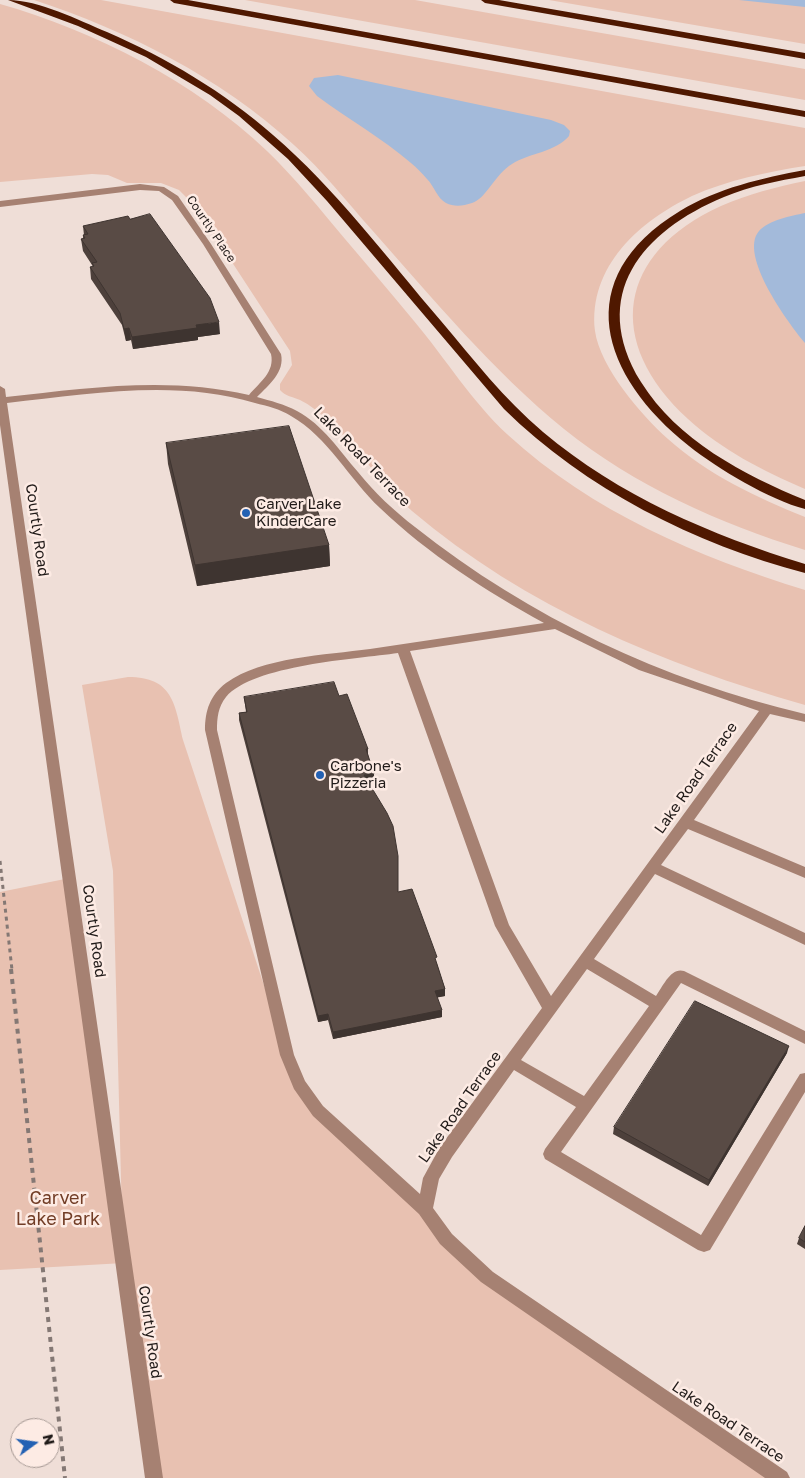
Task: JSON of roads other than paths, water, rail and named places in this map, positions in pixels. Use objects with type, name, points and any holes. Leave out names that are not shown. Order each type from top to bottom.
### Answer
[{"type":"highway","points":[[12,0],[90,28],[152,58],[205,89],[261,130],[304,171],[518,415],[565,455],[627,496],[684,524],[757,553],[805,569]]},
{"type":"highway","points":[[174,0],[805,114]]},
{"type":"highway","points":[[485,0],[805,56]]},
{"type":"highway","points":[[805,173],[762,182],[719,195],[692,208],[663,227],[634,255],[622,274],[614,296],[612,321],[617,345],[627,369],[644,395],[665,419],[695,445],[724,465],[755,483],[805,505]]},
{"type":"street","name":"Courtly Place","points":[[0,204],[140,187],[158,189],[172,195],[207,244],[276,354],[279,363],[276,369],[250,398]]},
{"type":"street","name":"Lake Road Terrace","points":[[1,397],[140,388],[210,391],[250,398],[287,410],[310,423],[364,486],[416,533],[491,587],[558,625],[644,667],[767,709],[446,1152],[432,1178],[425,1209],[446,1239],[486,1277],[781,1478]]},
{"type":"street","name":"Courtly Road","points":[[1,397],[154,1478]]},
{"type":"street","points":[[425,1209],[318,1112],[299,1084],[287,1055],[211,730],[213,710],[224,690],[254,673],[280,666],[558,625]]},
{"type":"street","points":[[403,649],[502,926],[550,1008]]},
{"type":"street","points":[[767,709],[805,718]]},
{"type":"street","points":[[685,822],[805,873]]},
{"type":"street","points":[[652,867],[805,939]]},
{"type":"street","points":[[584,961],[658,1004]]},
{"type":"street","points":[[805,1038],[679,975],[551,1154],[704,1245],[805,1078]]},
{"type":"street","points":[[512,1062],[586,1105]]},
{"type":"water","points":[[739,0],[805,0],[805,7]]},
{"type":"water","points":[[338,75],[551,120],[564,125],[570,131],[569,136],[557,146],[519,160],[506,168],[477,201],[459,206],[452,205],[440,198],[429,182],[411,163],[317,96],[309,86],[314,78]]},
{"type":"water","points":[[805,213],[805,343],[788,321],[768,289],[755,256],[754,242],[759,231],[768,224]]},
{"type":"place","name":"Carver Lake KinderCare","points":[[246,513]]},
{"type":"place","name":"Carbone's Pizzeria","points":[[320,775]]},
{"type":"park label","name":"Carver Lake Park","points":[[58,1208]]}]
